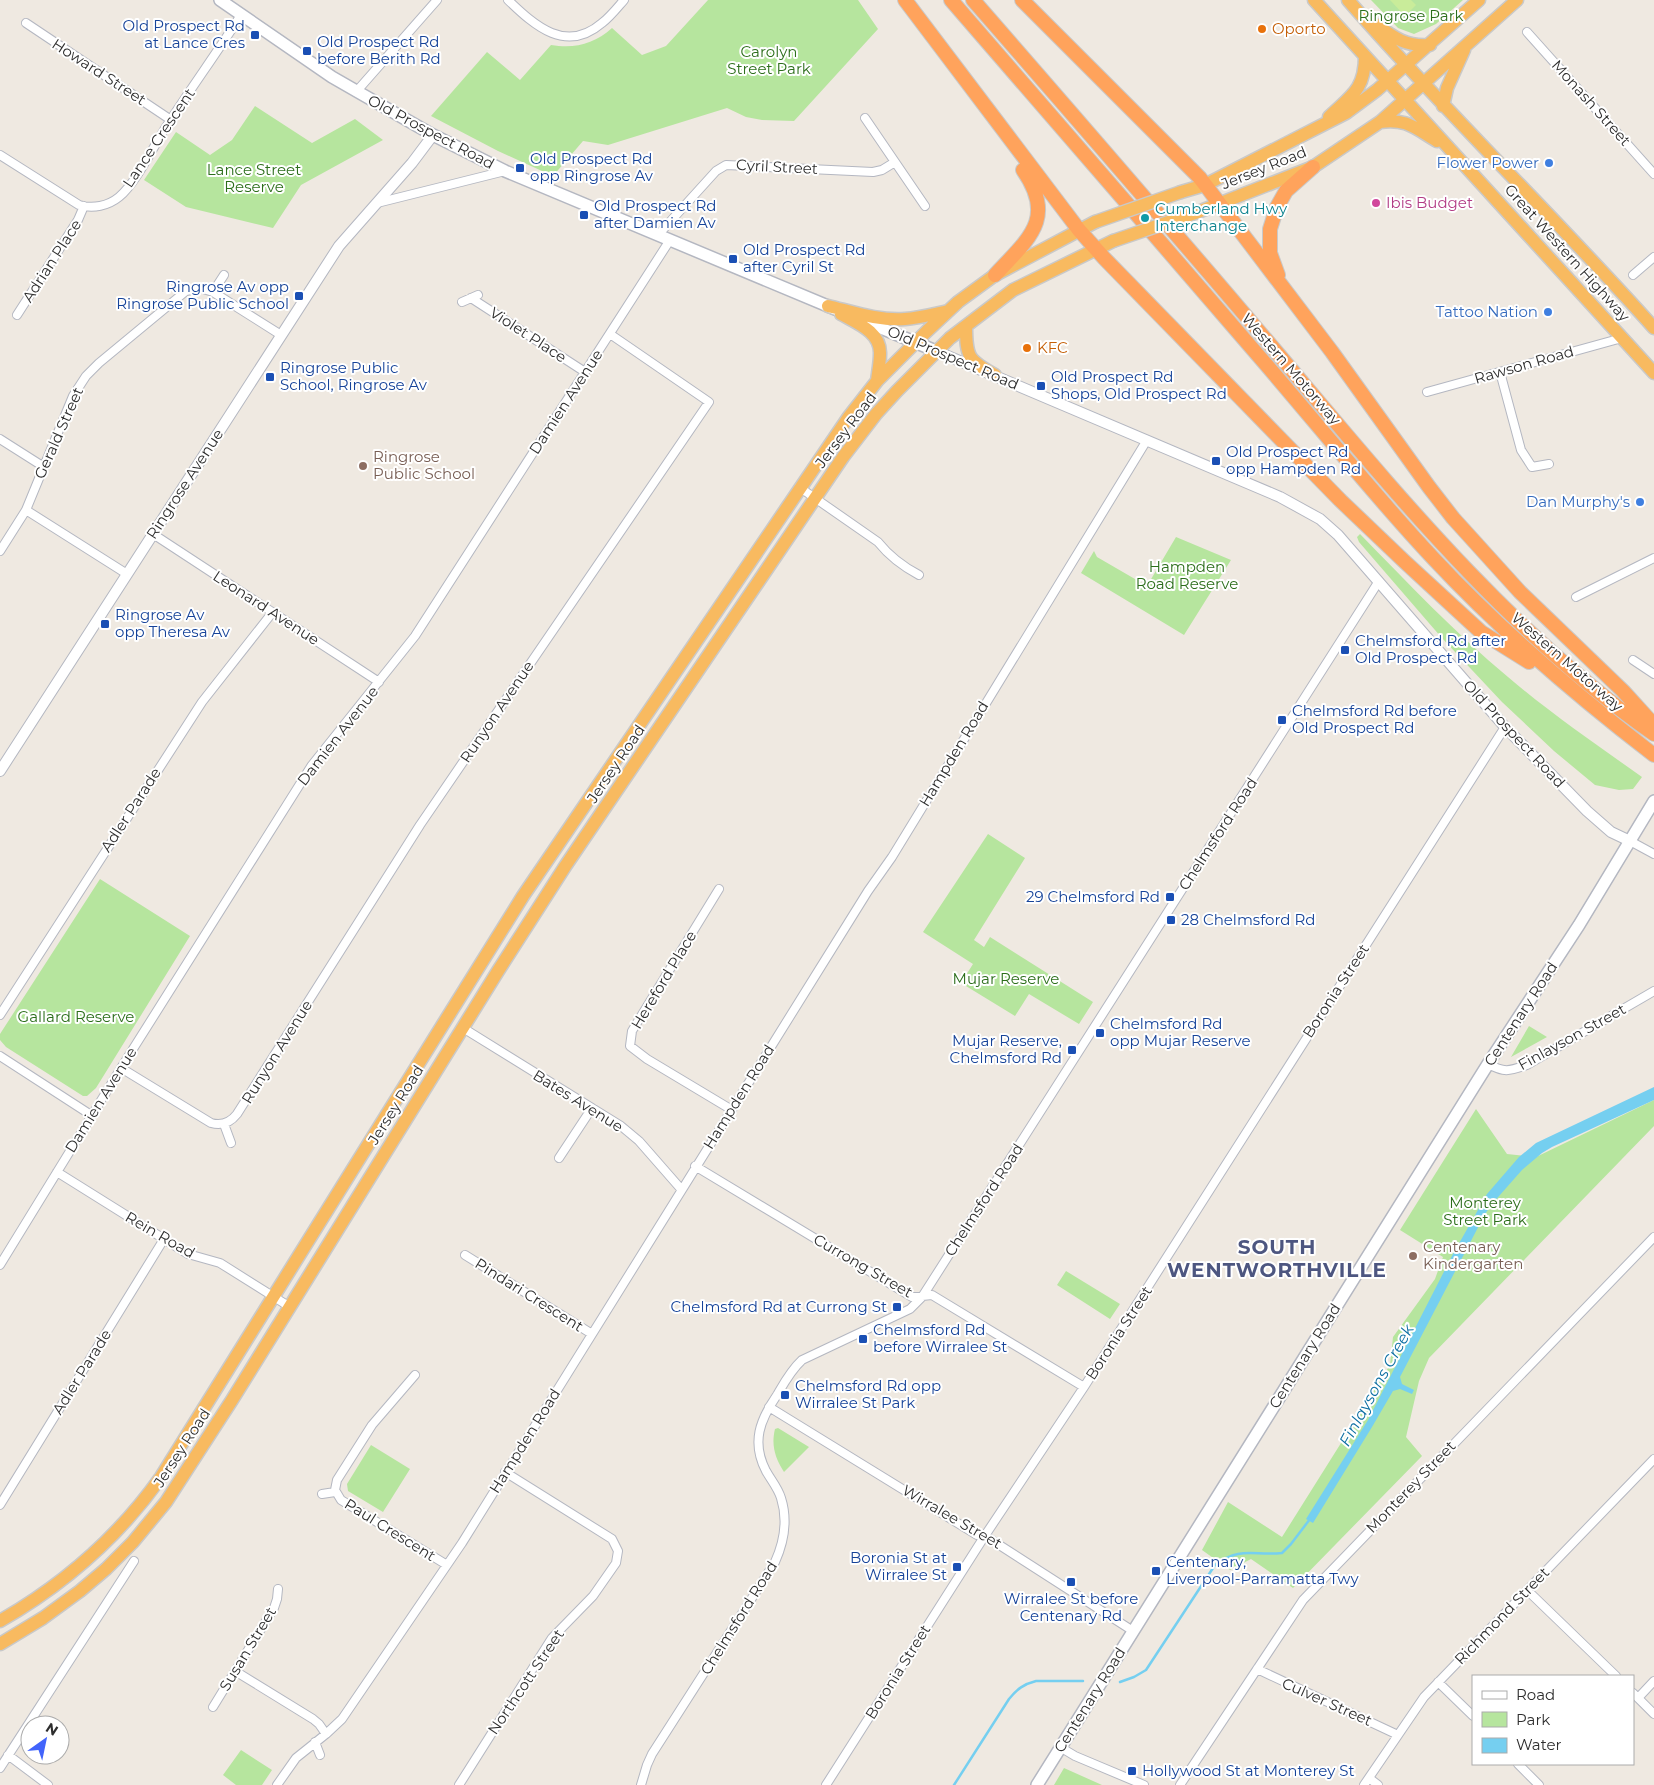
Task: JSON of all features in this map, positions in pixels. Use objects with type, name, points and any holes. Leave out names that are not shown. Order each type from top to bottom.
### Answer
[{"type":"highway","points":[[895,0],[1035,189],[1039,211],[1034,230],[995,275]]},
{"type":"highway","points":[[905,0],[1095,249],[1340,500],[1462,616],[1481,632],[1560,680]]},
{"type":"highway","name":"Western Motorway","points":[[951,0],[1434,560],[1493,619],[1560,680],[1654,755]]},
{"type":"highway","name":"Western Motorway","points":[[973,0],[1174,231],[1429,531],[1503,608],[1554,654],[1627,715],[1654,734]]},
{"type":"highway","points":[[1022,0],[1205,185],[1332,352],[1453,518],[1520,592],[1623,691],[1654,725]]},
{"type":"highway","name":"Great Western Highway","points":[[1314,0],[1654,374]]},
{"type":"highway","name":"Jersey Road","points":[[0,1621],[39,1597],[71,1573],[102,1546],[154,1487],[528,888],[799,487],[877,381],[949,310],[995,275],[1095,222],[1205,185],[1346,113],[1388,81],[1479,0]]},
{"type":"highway","name":"Jersey Road","points":[[0,1644],[43,1618],[80,1591],[106,1568],[149,1524],[185,1476],[463,1028],[566,866],[843,457],[876,414],[936,351],[1013,290],[1113,241],[1198,212],[1313,167],[1380,122],[1517,0]]},
{"type":"highway","points":[[1350,3],[1387,33],[1406,44],[1418,46],[1430,44]]},
{"type":"highway","name":"Great Western Highway","points":[[1350,3],[1443,106],[1529,194],[1654,328]]},
{"type":"highway","points":[[1443,106],[1447,88],[1466,46]]},
{"type":"highway","points":[[1317,129],[1357,90],[1365,70],[1365,56]]},
{"type":"highway","points":[[1380,122],[1393,120],[1403,122],[1450,148]]},
{"type":"highway","points":[[1302,314],[1278,276],[1270,253],[1270,229],[1277,207],[1286,191],[1313,167]]},
{"type":"highway","points":[[828,306],[877,318],[898,319],[916,318],[949,310]]},
{"type":"highway","points":[[828,306],[869,330],[878,341],[880,356],[877,381]]},
{"type":"highway","points":[[966,326],[966,346],[972,361],[995,375]]},
{"type":"main road","name":"Old Prospect Road","points":[[220,0],[287,48],[356,92],[432,135],[506,171],[936,351]]},
{"type":"main road","name":"Centenary Road","points":[[1036,1785],[1488,1064],[1578,925],[1654,801]]},
{"type":"street","points":[[356,92],[437,0]]},
{"type":"street","points":[[508,0],[530,20],[547,32],[564,37],[582,35],[593,30],[603,23],[624,0]]},
{"type":"street","name":"Lance Crescent","points":[[84,206],[105,204],[120,196],[130,185],[171,120],[242,15]]},
{"type":"street","name":"Howard Street","points":[[26,24],[171,120]]},
{"type":"street","name":"Monash Street","points":[[1527,32],[1654,174]]},
{"type":"street","points":[[865,118],[924,206]]},
{"type":"street","name":"Ringrose Avenue","points":[[0,771],[339,246],[412,163],[432,135]]},
{"type":"street","points":[[0,155],[74,203],[84,206]]},
{"type":"street","name":"Cyril Street","points":[[658,235],[723,165],[873,172],[882,170],[895,162]]},
{"type":"street","points":[[377,203],[506,171]]},
{"type":"street","name":"Adrian Place","points":[[17,315],[78,220],[84,206]]},
{"type":"street","name":"Damien Avenue","points":[[0,1265],[91,1116],[312,765],[416,636],[670,240]]},
{"type":"street","points":[[1633,275],[1654,256]]},
{"type":"street","points":[[213,292],[224,275]]},
{"type":"street","name":"Gerald Street","points":[[0,551],[26,510],[73,396],[86,376],[186,291],[200,288],[213,292],[281,335]]},
{"type":"street","name":"Violet Place","points":[[462,302],[474,296],[585,372]]},
{"type":"street","name":"Runyon Avenue","points":[[224,1124],[237,1114],[420,825],[709,402],[610,334]]},
{"type":"street","name":"Rawson Road","points":[[1427,392],[1622,338]]},
{"type":"street","name":"Old Prospect Road","points":[[936,351],[1302,508],[1330,527],[1505,727],[1564,789],[1611,832],[1630,841]]},
{"type":"street","points":[[1500,372],[1521,450],[1532,467],[1549,464]]},
{"type":"street","points":[[0,439],[44,467]]},
{"type":"street","name":"Hampden Road","points":[[277,1785],[296,1758],[342,1719],[447,1565],[868,891],[892,857],[1147,440]]},
{"type":"street","points":[[799,487],[878,542],[886,553],[901,566],[919,575]]},
{"type":"street","points":[[26,510],[127,574]]},
{"type":"street","name":"Leonard Avenue","points":[[153,534],[380,682]]},
{"type":"street","points":[[1576,597],[1654,558]]},
{"type":"street","name":"Chelmsford Road","points":[[641,1785],[652,1754],[775,1562],[780,1550],[784,1532],[783,1506],[778,1491],[764,1466],[758,1442],[761,1422],[769,1406],[802,1360],[910,1309],[922,1297],[1378,582]]},
{"type":"street","name":"Adler Parade","points":[[0,1015],[202,702],[272,613]]},
{"type":"street","points":[[1633,660],[1654,674]]},
{"type":"street","name":"Boronia Street","points":[[826,1785],[984,1537],[1084,1387],[1505,727]]},
{"type":"street","points":[[1630,841],[1654,854]]},
{"type":"street","name":"Hereford Place","points":[[719,889],[632,1031],[630,1046],[732,1110]]},
{"type":"street","name":"Finlayson Street","points":[[1488,1064],[1500,1070],[1509,1071],[1527,1065],[1654,991]]},
{"type":"street","name":"Bates Avenue","points":[[463,1028],[621,1126],[639,1141],[681,1189]]},
{"type":"street","points":[[0,1056],[91,1116]]},
{"type":"street","points":[[121,1068],[206,1121],[224,1124],[231,1143]]},
{"type":"street","points":[[560,1158],[592,1108]]},
{"type":"street","name":"Currong Street","points":[[696,1166],[912,1297],[932,1295],[1084,1387]]},
{"type":"street","name":"Rein Road","points":[[57,1172],[195,1257],[220,1263],[290,1306]]},
{"type":"street","name":"Monterey Street","points":[[1180,1785],[1308,1594],[1654,1237]]},
{"type":"street","name":"Adler Parade","points":[[0,1505],[164,1239]]},
{"type":"street","name":"Pindari Crescent","points":[[465,1255],[592,1334]]},
{"type":"street","name":"Paul Crescent","points":[[415,1375],[372,1425],[337,1480],[335,1492],[341,1500],[447,1565]]},
{"type":"street","name":"Wirralee Street","points":[[769,1406],[977,1535],[996,1542],[1133,1631]]},
{"type":"street","name":"Richmond Street","points":[[1366,1782],[1424,1697],[1654,1459]]},
{"type":"street","name":"Northcott Street","points":[[459,1785],[552,1638],[598,1590],[616,1563],[618,1555],[617,1547],[612,1539],[505,1472]]},
{"type":"street","name":"Paul Crescent","points":[[322,1494],[335,1492]]},
{"type":"street","points":[[0,1768],[134,1561]]},
{"type":"street","name":"Susan Street","points":[[213,1707],[274,1608],[278,1589]]},
{"type":"street","points":[[1528,1591],[1615,1675]]},
{"type":"street","name":"Culver Street","points":[[1257,1669],[1398,1734]]},
{"type":"street","points":[[236,1671],[313,1719],[326,1734]]},
{"type":"street","points":[[1654,1681],[1635,1696],[1654,1714]]},
{"type":"street","points":[[1438,1682],[1472,1715]]},
{"type":"street","points":[[315,1742],[320,1755]]},
{"type":"street","points":[[1060,1747],[1075,1756],[1144,1785]]},
{"type":"street","points":[[8,1755],[48,1785]]},
{"type":"street","points":[[1519,1765],[1539,1785]]},
{"type":"street","points":[[1366,1782],[1378,1785]]},
{"type":"green space","name":"Carolyn Street Park","points":[[708,0],[858,0],[878,29],[794,121],[762,120],[746,117],[727,108],[608,145],[583,141],[553,176],[498,151],[431,116],[487,52],[520,80],[551,45],[576,46],[584,44],[598,38],[612,28],[642,55],[666,46]]},
{"type":"green space","name":"Ringrose Park","points":[[1371,0],[1463,0],[1436,24],[1414,34],[1398,28]]},
{"type":"green space","points":[[1390,0],[1411,0],[1416,5],[1405,16]]},
{"type":"green space","name":"Lance Street Reserve","points":[[255,106],[312,143],[355,119],[383,140],[301,185],[273,228],[186,207],[144,180],[176,132],[210,155],[232,140]]},
{"type":"green space","points":[[1360,534],[1432,607],[1488,660],[1557,716],[1642,777],[1633,789],[1619,790],[1595,785],[1554,751],[1502,702],[1441,637],[1359,542],[1357,537]]},
{"type":"green space","name":"Hampden Road Reserve","points":[[1176,537],[1231,560],[1184,635],[1081,573],[1094,551],[1097,557],[1147,586]]},
{"type":"green space","name":"Mujar Reserve","points":[[988,834],[1025,858],[974,940],[984,947],[990,937],[1093,1002],[1079,1024],[1029,994],[1015,1016],[961,983],[973,964],[923,932]]},
{"type":"green space","name":"Gallard Reserve","points":[[100,879],[190,936],[96,1088],[87,1096],[83,1096],[6,1047],[0,1040],[0,1034]]},
{"type":"green space","points":[[1529,1026],[1547,1037],[1511,1057]]},
{"type":"green space","name":"Monterey Street Park","points":[[1654,1100],[1654,1126],[1429,1358],[1419,1381],[1406,1437],[1422,1456],[1293,1588],[1251,1559],[1230,1570],[1202,1550],[1228,1502],[1282,1537],[1390,1365],[1393,1337],[1435,1279],[1443,1257],[1400,1230],[1476,1109],[1507,1154],[1536,1157]]},
{"type":"green space","points":[[1066,1271],[1120,1304],[1110,1319],[1057,1285]]},
{"type":"green space","points":[[778,1428],[809,1447],[784,1472],[778,1462],[774,1446],[775,1429]]},
{"type":"green space","points":[[371,1445],[410,1469],[383,1512],[348,1491],[347,1484]]},
{"type":"green space","points":[[241,1750],[272,1770],[262,1785],[236,1785],[223,1775]]},
{"type":"green space","points":[[1064,1768],[1102,1785],[1054,1785]]},
{"type":"water","points":[[1654,1087],[1654,1100],[1542,1153],[1522,1170],[1492,1204],[1400,1377],[1402,1384],[1414,1390],[1412,1394],[1400,1389],[1393,1391],[1313,1523],[1306,1519],[1368,1420],[1453,1254],[1487,1194],[1519,1157],[1536,1143]]},
{"type":"waterway","name":"Finlaysons Creek","points":[[1120,1682],[1146,1670],[1215,1565],[1224,1559],[1240,1554],[1282,1553],[1310,1519]]},
{"type":"waterway","name":"Finlaysons Creek","points":[[954,1785],[1009,1699],[1024,1685],[1036,1681],[1083,1681]]},
{"type":"place","name":"Oporto","points":[[1262,29]]},
{"type":"place","name":"Old Prospect Rd at Lance Cres","points":[[255,35]]},
{"type":"place","name":"Old Prospect Rd before Berith Rd","points":[[307,51]]},
{"type":"place","name":"Flower Power","points":[[1549,163]]},
{"type":"place","name":"Old Prospect Rd opp Ringrose Av","points":[[520,168]]},
{"type":"place","name":"Ibis Budget","points":[[1376,203]]},
{"type":"place","name":"Old Prospect Rd after Damien Av","points":[[584,215]]},
{"type":"place","name":"Cumberland Hwy Interchange","points":[[1145,218]]},
{"type":"place","name":"Old Prospect Rd after Cyril St","points":[[733,259]]},
{"type":"place","name":"Ringrose Av opp Ringrose Public School","points":[[299,296]]},
{"type":"place","name":"Tattoo Nation","points":[[1548,312]]},
{"type":"place","name":"KFC","points":[[1027,348]]},
{"type":"place","name":"Ringrose Public School, Ringrose Av","points":[[270,377]]},
{"type":"place","name":"Old Prospect Rd Shops, Old Prospect Rd","points":[[1041,386]]},
{"type":"place","name":"Old Prospect Rd opp Hampden Rd","points":[[1216,461]]},
{"type":"place","name":"Ringrose Public School","points":[[363,466]]},
{"type":"place","name":"Dan Murphy's","points":[[1640,502]]},
{"type":"place","name":"Ringrose Av opp Theresa Av","points":[[105,624]]},
{"type":"place","name":"Chelmsford Rd after Old Prospect Rd","points":[[1345,650]]},
{"type":"place","name":"Chelmsford Rd before Old Prospect Rd","points":[[1282,720]]},
{"type":"place","name":"29 Chelmsford Rd","points":[[1170,897]]},
{"type":"place","name":"28 Chelmsford Rd","points":[[1171,920]]},
{"type":"place","name":"Chelmsford Rd opp Mujar Reserve","points":[[1100,1033]]},
{"type":"place","name":"Mujar Reserve, Chelmsford Rd","points":[[1072,1050]]},
{"type":"place","name":"Centenary Kindergarten","points":[[1413,1256]]},
{"type":"place","name":"Chelmsford Rd at Currong St","points":[[897,1307]]},
{"type":"place","name":"Chelmsford Rd before Wirralee St","points":[[863,1339]]},
{"type":"place","name":"Chelmsford Rd opp Wirralee St Park","points":[[785,1395]]},
{"type":"place","name":"Boronia St at Wirralee St","points":[[957,1567]]},
{"type":"place","name":"Centenary, Liverpool-Parramatta Twy","points":[[1156,1571]]},
{"type":"place","name":"Wirralee St before Centenary Rd","points":[[1071,1582]]},
{"type":"place","name":"Hollywood St at Monterey St","points":[[1132,1771]]},
{"type":"district","name":"SOUTH WENTWORTHVILLE","points":[[1277,1258]]}]
